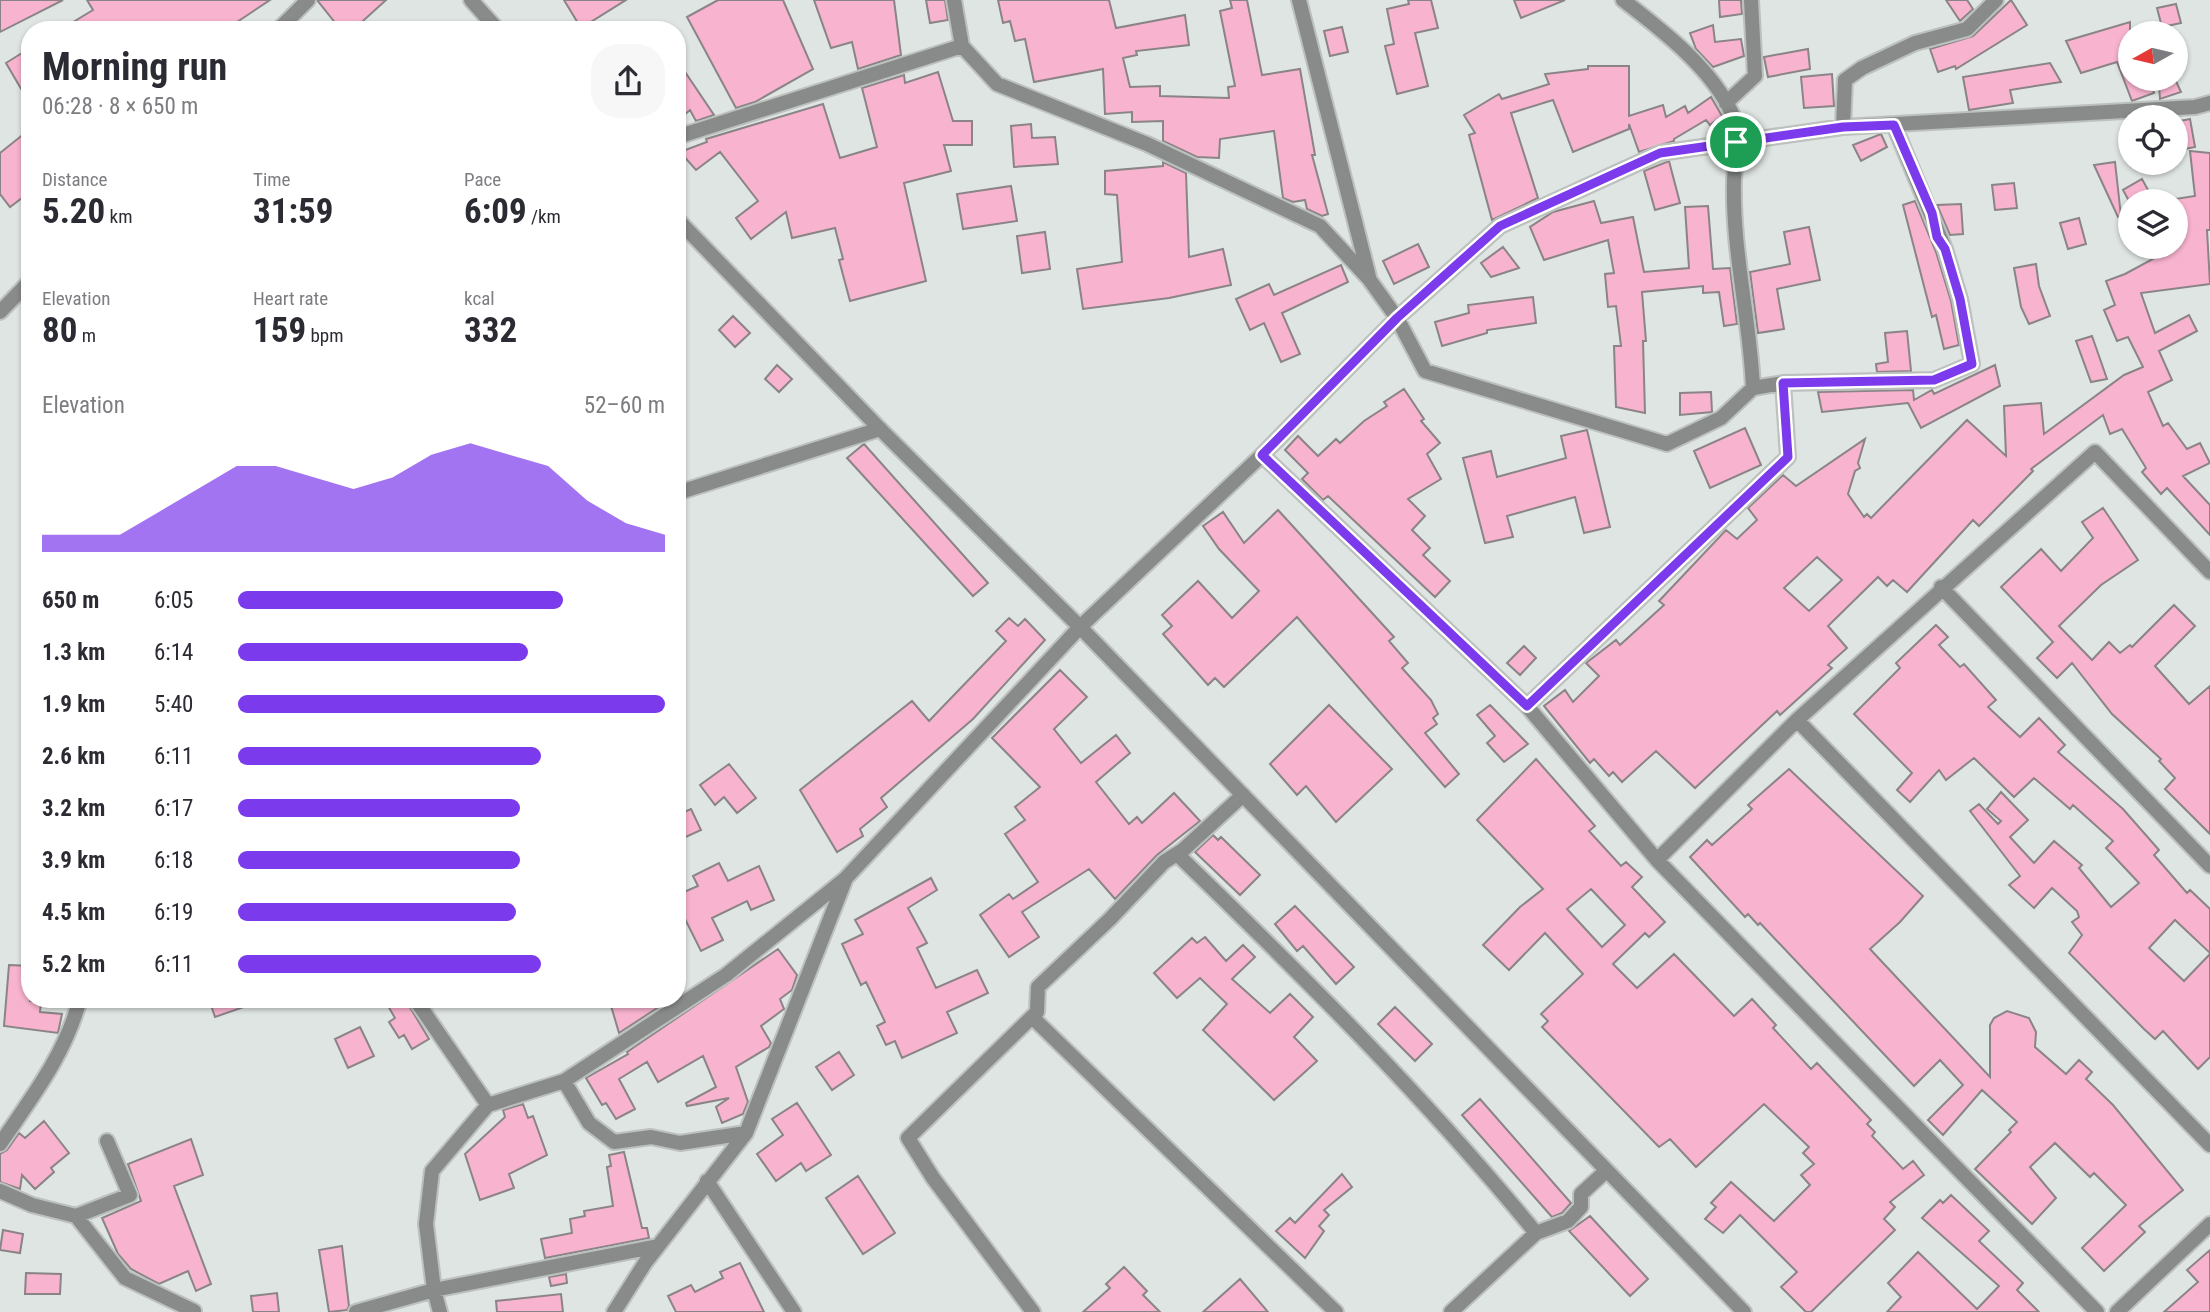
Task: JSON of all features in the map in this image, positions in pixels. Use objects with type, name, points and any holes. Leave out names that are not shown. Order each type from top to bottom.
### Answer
[{"type":"street","points":[[287,21],[308,0]]},
{"type":"street","points":[[471,0],[490,21]]},
{"type":"street","points":[[954,0],[962,46],[997,84],[1147,144],[1321,226],[1369,279],[1397,318],[1425,371],[1667,444],[1721,418],[1753,388],[1783,383],[1934,380],[1972,364],[1960,299],[1945,249],[1937,237],[1932,213],[1894,125]]},
{"type":"street","points":[[1299,0],[1369,279]]},
{"type":"street","points":[[1623,0],[1678,42],[1726,103],[1734,119],[1736,142],[1733,208],[1740,292],[1751,338],[1753,388]]},
{"type":"street","points":[[1726,103],[1755,76],[1751,0]]},
{"type":"street","points":[[1843,127],[1845,80],[1862,68],[1915,43],[1967,29],[1996,0]]},
{"type":"street","points":[[686,133],[962,46]]},
{"type":"street","points":[[686,1001],[726,975],[846,878],[1080,627],[1262,455],[1397,318],[1500,226],[1660,153],[1843,127],[2195,107],[2210,103]]},
{"type":"street","points":[[686,228],[880,429],[1080,627],[1744,1312]]},
{"type":"street","points":[[0,312],[21,290]]},
{"type":"street","points":[[1527,706],[1788,457],[1783,383]]},
{"type":"street","points":[[686,490],[880,429]]},
{"type":"street","points":[[1657,860],[1797,720],[1941,587],[2095,452],[2210,572]]},
{"type":"street","points":[[1262,455],[1527,706],[1657,860],[2097,1312]]},
{"type":"street","points":[[1941,587],[2210,866]]},
{"type":"street","points":[[1797,720],[2210,1145]]},
{"type":"street","points":[[1033,1312],[933,1178],[908,1138],[1038,1012],[1038,987],[1110,919],[1164,862],[1177,854],[1242,795]]},
{"type":"street","points":[[1177,854],[1379,1056],[1483,1168],[1536,1233]]},
{"type":"street","points":[[614,1312],[658,1246],[746,1133],[846,878]]},
{"type":"street","points":[[0,1144],[60,1053],[72,1028],[78,1008]]},
{"type":"street","points":[[421,1008],[488,1105]]},
{"type":"street","points":[[440,1312],[434,1290],[426,1224],[432,1171],[488,1105],[564,1081],[676,1008]]},
{"type":"street","points":[[1032,1017],[1336,1312]]},
{"type":"street","points":[[564,1081],[589,1123],[614,1142],[651,1137],[680,1143],[746,1133]]},
{"type":"street","points":[[0,1191],[32,1205],[76,1216],[130,1195],[107,1141]]},
{"type":"street","points":[[1451,1312],[1536,1233],[1568,1221],[1581,1207],[1581,1194],[1606,1171]]},
{"type":"street","points":[[707,1181],[794,1312]]},
{"type":"street","points":[[76,1216],[125,1278],[194,1311]]},
{"type":"street","points":[[2117,1312],[2210,1224]]},
{"type":"street","points":[[356,1312],[434,1290],[658,1246]]},
{"type":"building","points":[[0,0],[63,0],[21,21],[0,32]]},
{"type":"building","points":[[87,0],[270,0],[238,21],[75,21],[93,10]]},
{"type":"building","points":[[317,0],[386,0],[363,21],[334,21]]},
{"type":"building","points":[[564,0],[626,0],[592,21],[577,21]]},
{"type":"building","points":[[718,0],[783,0],[813,69],[755,102],[736,108],[687,17]]},
{"type":"building","points":[[814,0],[894,0],[901,55],[858,69],[852,42],[831,48]]},
{"type":"building","points":[[926,0],[945,0],[948,20],[930,23]]},
{"type":"building","points":[[998,0],[1109,0],[1116,28],[1185,15],[1189,45],[1136,51],[1137,55],[1123,58],[1130,87],[1160,86],[1160,96],[1229,98],[1228,87],[1235,86],[1220,11],[1232,8],[1230,0],[1247,0],[1262,75],[1300,69],[1315,155],[1312,155],[1328,214],[1322,216],[1307,209],[1305,200],[1293,202],[1283,198],[1274,131],[1220,139],[1219,158],[1197,157],[1163,141],[1163,121],[1132,122],[1132,112],[1105,114],[1103,69],[1034,82],[1025,39],[1015,41],[1010,21],[1003,23]]},
{"type":"building","points":[[1408,0],[1431,0],[1438,28],[1415,33],[1428,86],[1397,94],[1385,46],[1394,44],[1387,9],[1409,4]]},
{"type":"building","points":[[1514,0],[1565,0],[1521,18]]},
{"type":"building","points":[[1719,0],[1741,0],[1742,14],[1720,17]]},
{"type":"building","points":[[1946,0],[1967,0],[1973,9],[1960,21]]},
{"type":"building","points":[[2011,0],[2027,25],[1956,69],[1955,66],[1938,72],[1930,49],[1973,36]]},
{"type":"building","points":[[2176,4],[2180,21],[2160,21],[2157,8]]},
{"type":"building","points":[[1713,25],[1715,42],[1741,39],[1744,56],[1713,67],[1696,49],[1690,33]]},
{"type":"building","points":[[2118,26],[2118,65],[2117,62],[2081,73],[2066,41]]},
{"type":"building","points":[[1342,27],[1348,52],[1330,56],[1324,31]]},
{"type":"building","points":[[1808,49],[1810,69],[1768,77],[1764,57]]},
{"type":"building","points":[[21,54],[21,89],[6,63]]},
{"type":"building","points":[[2050,63],[2061,82],[2010,90],[2013,103],[1969,110],[1963,77]]},
{"type":"building","points":[[1588,66],[1629,66],[1629,116],[1663,105],[1666,117],[1685,106],[1688,113],[1711,97],[1722,116],[1710,125],[1706,120],[1674,141],[1639,152],[1629,124],[1629,129],[1573,152],[1553,100],[1511,113],[1538,198],[1492,220],[1469,135],[1475,133],[1464,115],[1499,94],[1502,99],[1549,84],[1545,74],[1588,69]]},
{"type":"building","points":[[938,72],[953,121],[972,121],[972,145],[944,145],[951,171],[904,183],[926,281],[850,301],[839,260],[843,259],[835,228],[792,238],[786,212],[751,239],[736,218],[758,201],[720,152],[696,170],[686,159],[686,150],[707,142],[706,139],[823,104],[840,158],[877,147],[862,88],[904,75],[905,83]]},
{"type":"building","points":[[686,73],[714,115],[696,121],[690,110],[686,113]]},
{"type":"building","points":[[1832,74],[1834,106],[1804,108],[1801,77]]},
{"type":"building","points":[[2128,91],[2153,91],[2154,93],[2132,101]]},
{"type":"building","points":[[2159,91],[2181,92],[2160,99]]},
{"type":"building","points":[[2188,119],[2195,147],[2188,148]]},
{"type":"building","points":[[1031,124],[1032,138],[1055,137],[1058,164],[1014,167],[1011,126]]},
{"type":"building","points":[[1881,134],[1887,147],[1861,161],[1853,145]]},
{"type":"building","points":[[21,136],[21,199],[10,207],[0,194],[0,153]]},
{"type":"building","points":[[2190,151],[2210,153],[2210,230],[2207,230],[2210,284],[2141,293],[2155,333],[2189,315],[2197,331],[2159,351],[2172,380],[2148,392],[2163,426],[2168,423],[2187,449],[2200,443],[2210,463],[2183,476],[2210,505],[2210,535],[2167,488],[2161,494],[2142,472],[2146,468],[2122,429],[2110,434],[2103,415],[2031,469],[2033,471],[1979,526],[1973,520],[1907,592],[1893,580],[1887,586],[1878,577],[1828,626],[1847,648],[1828,665],[1832,668],[1780,715],[1777,711],[1695,788],[1656,751],[1622,782],[1613,772],[1609,776],[1594,759],[1590,763],[1544,706],[1565,690],[1573,702],[1599,676],[1586,663],[1616,640],[1620,645],[1664,605],[1659,601],[1726,530],[1737,539],[1757,520],[1748,508],[1783,475],[1796,486],[1865,439],[1858,463],[1860,468],[1855,471],[1848,494],[1864,517],[1867,514],[1871,518],[1967,420],[2006,456],[2004,406],[2041,403],[2044,434],[2124,375],[2143,367],[2128,337],[2117,341],[2104,310],[2115,305],[2106,281],[2153,259],[2188,259],[2188,197],[2195,196]],"holes":[[[1817,557],[1842,580],[1809,611],[1784,588]]]},
{"type":"building","points":[[1669,161],[1680,203],[1655,210],[1644,171]]},
{"type":"building","points":[[1163,162],[1186,173],[1189,257],[1223,249],[1231,285],[1169,298],[1083,309],[1077,269],[1122,262],[1117,195],[1105,194],[1105,171],[1163,166]]},
{"type":"building","points":[[2115,162],[2118,217],[2094,165]]},
{"type":"building","points":[[2142,179],[2147,189],[2125,189]]},
{"type":"building","points":[[2014,183],[2017,208],[1995,210],[1992,185]]},
{"type":"building","points":[[1011,186],[1017,221],[963,229],[957,194]]},
{"type":"building","points":[[1594,201],[1601,223],[1633,217],[1644,272],[1689,268],[1685,207],[1708,206],[1713,269],[1730,268],[1737,324],[1724,326],[1719,292],[1703,293],[1703,286],[1642,292],[1646,341],[1643,341],[1645,413],[1616,407],[1614,346],[1621,346],[1616,306],[1608,307],[1605,274],[1614,273],[1608,240],[1544,260],[1530,227],[1553,212]]},
{"type":"building","points":[[1915,201],[1936,252],[1951,301],[1959,345],[1944,349],[1936,315],[1932,317],[1903,205]]},
{"type":"building","points":[[1961,204],[1963,234],[1950,235],[1937,205]]},
{"type":"building","points":[[2079,218],[2086,244],[2068,249],[2060,223]]},
{"type":"building","points":[[1809,227],[1820,280],[1777,289],[1784,329],[1758,333],[1750,272],[1790,264],[1784,232]]},
{"type":"building","points":[[1045,232],[1050,269],[1022,273],[1017,236]]},
{"type":"building","points":[[1418,244],[1429,267],[1394,284],[1383,261]]},
{"type":"building","points":[[1503,247],[1519,268],[1491,277],[1481,263]]},
{"type":"building","points":[[2036,264],[2039,286],[2050,316],[2029,324],[2021,307],[2014,268]]},
{"type":"building","points":[[1341,265],[1348,282],[1282,313],[1300,354],[1281,362],[1264,323],[1250,330],[1236,299],[1269,284],[1274,295]]},
{"type":"building","points":[[1533,297],[1536,323],[1487,330],[1487,333],[1442,346],[1435,322],[1469,313],[1468,305]]},
{"type":"building","points":[[733,316],[750,333],[735,347],[719,330]]},
{"type":"building","points":[[1907,331],[1911,371],[1877,372],[1876,364],[1888,362],[1885,333]]},
{"type":"building","points":[[2092,336],[2107,379],[2091,382],[2076,341]]},
{"type":"building","points":[[777,365],[792,379],[779,392],[765,379]]},
{"type":"building","points":[[1995,365],[2000,386],[1921,428],[1908,403],[1822,412],[1818,392],[1913,390],[1914,400],[1932,390],[1934,394]]},
{"type":"building","points":[[1404,389],[1424,419],[1421,421],[1440,443],[1427,454],[1441,479],[1408,499],[1425,516],[1412,530],[1430,548],[1423,555],[1450,581],[1435,597],[1328,496],[1323,500],[1302,479],[1308,473],[1285,450],[1298,436],[1318,456],[1336,439],[1340,443],[1364,421],[1387,406],[1384,402]]},
{"type":"building","points":[[1711,392],[1712,412],[1680,415],[1680,393]]},
{"type":"building","points":[[1745,428],[1761,465],[1710,488],[1694,451]]},
{"type":"building","points":[[1587,430],[1610,527],[1584,533],[1575,497],[1507,516],[1513,537],[1485,543],[1463,458],[1491,451],[1497,477],[1566,458],[1561,436]]},
{"type":"building","points":[[864,444],[988,583],[973,596],[847,458]]},
{"type":"building","points":[[2103,508],[2138,560],[2101,585],[2059,626],[2092,660],[2109,642],[2120,653],[2130,645],[2132,647],[2174,605],[2195,626],[2155,666],[2189,704],[2210,686],[2210,834],[2165,789],[2175,778],[2159,761],[2161,759],[2112,714],[2072,663],[2057,678],[2037,658],[2053,642],[2001,587],[2041,549],[2061,571],[2093,538],[2082,522]]},
{"type":"building","points":[[1278,510],[1394,637],[1389,641],[1408,663],[1402,668],[1431,700],[1438,714],[1433,718],[1437,724],[1425,733],[1459,774],[1445,787],[1297,617],[1224,687],[1215,678],[1208,685],[1163,634],[1172,626],[1162,615],[1198,581],[1232,618],[1259,591],[1219,549],[1203,526],[1223,512],[1244,543]]},
{"type":"building","points":[[1009,618],[1018,626],[1025,619],[1045,640],[973,719],[881,798],[887,807],[860,829],[863,836],[837,852],[800,790],[912,701],[929,721],[1006,641],[996,631]]},
{"type":"building","points":[[1936,625],[1948,637],[1939,645],[1960,667],[1964,664],[1996,700],[1988,707],[2020,737],[2039,718],[2065,745],[2058,752],[2123,809],[2159,850],[2154,855],[2187,893],[2190,890],[2210,909],[2210,953],[2175,920],[2149,948],[2184,981],[2210,954],[2210,1057],[2198,1069],[2163,1031],[2155,1039],[2069,953],[2082,935],[2072,922],[2079,917],[2077,911],[2052,888],[2034,908],[2009,885],[2020,876],[1970,811],[1979,804],[1998,824],[2001,821],[1987,809],[2001,792],[2028,820],[2010,837],[2034,863],[2054,841],[2082,865],[2079,868],[2111,907],[2139,883],[2106,848],[2113,841],[2073,805],[2070,809],[2034,778],[2014,797],[1974,758],[1946,780],[1939,770],[1910,802],[1897,790],[1912,773],[1854,714],[1900,668],[1896,663]]},
{"type":"building","points":[[1524,646],[1536,658],[1520,675],[1507,663]]},
{"type":"building","points":[[1060,670],[1087,697],[1054,729],[1081,763],[1116,735],[1130,753],[1096,782],[1129,824],[1137,817],[1142,823],[1174,793],[1200,821],[1157,855],[1115,899],[1089,869],[1022,912],[1039,937],[1009,957],[980,915],[1009,894],[1013,899],[1038,882],[1005,834],[1025,820],[1015,807],[1040,787],[992,738]]},
{"type":"building","points":[[1329,705],[1392,769],[1336,822],[1306,786],[1297,795],[1270,764]]},
{"type":"building","points":[[1490,705],[1528,744],[1504,762],[1487,743],[1495,736],[1477,715]]},
{"type":"building","points":[[1536,759],[1595,826],[1589,831],[1621,866],[1626,862],[1642,877],[1632,887],[1665,922],[1649,937],[1645,933],[1613,964],[1637,988],[1674,954],[1734,1016],[1752,999],[1776,1025],[1773,1028],[1811,1069],[1817,1063],[1871,1120],[1867,1124],[1875,1132],[1872,1136],[1903,1169],[1913,1161],[1924,1175],[1890,1202],[1895,1207],[1884,1219],[1895,1230],[1811,1312],[1806,1312],[1781,1287],[1797,1272],[1740,1215],[1723,1233],[1705,1219],[1716,1207],[1711,1203],[1731,1182],[1774,1221],[1810,1185],[1801,1175],[1814,1164],[1803,1153],[1809,1147],[1764,1104],[1696,1167],[1670,1139],[1659,1147],[1542,1027],[1548,1021],[1541,1014],[1583,974],[1545,933],[1509,970],[1483,945],[1520,907],[1543,889],[1477,820]],"holes":[[[1591,889],[1625,925],[1602,947],[1567,909]]]},
{"type":"building","points":[[729,764],[756,798],[737,813],[724,797],[715,805],[700,785]]},
{"type":"building","points":[[1789,769],[1923,896],[1900,922],[1870,949],[1990,1077],[1990,1025],[1994,1018],[2007,1011],[2029,1018],[2036,1032],[2035,1047],[2066,1074],[2079,1060],[2092,1072],[2086,1079],[2113,1105],[2183,1190],[2139,1226],[2145,1232],[2104,1271],[2082,1248],[2126,1205],[2094,1173],[2090,1177],[2055,1143],[2030,1167],[2056,1198],[2032,1224],[1975,1169],[2011,1132],[2009,1130],[2017,1122],[1982,1090],[1943,1135],[1928,1120],[1963,1085],[1940,1060],[1914,1086],[1760,923],[1758,925],[1748,914],[1745,917],[1690,857],[1707,840],[1712,845],[1752,809],[1748,805]]},
{"type":"building","points":[[691,809],[701,830],[686,837],[686,811]]},
{"type":"building","points":[[1213,835],[1218,840],[1221,837],[1260,875],[1240,895],[1195,852]]},
{"type":"building","points":[[719,863],[728,881],[759,866],[774,900],[751,910],[747,901],[712,918],[723,940],[701,951],[686,921],[686,891],[698,886],[693,876]]},
{"type":"building","points":[[931,878],[937,890],[908,908],[927,943],[917,948],[936,988],[977,970],[988,993],[947,1012],[957,1033],[902,1058],[895,1041],[886,1045],[877,1026],[885,1022],[866,982],[861,985],[842,944],[863,934],[855,920]]},
{"type":"building","points":[[1295,906],[1354,967],[1336,984],[1303,946],[1297,951],[1275,924]]},
{"type":"building","points":[[1205,937],[1226,961],[1243,945],[1255,957],[1232,979],[1270,1013],[1290,994],[1313,1017],[1294,1037],[1317,1061],[1274,1100],[1203,1030],[1227,1004],[1200,978],[1177,998],[1154,973],[1192,938],[1197,943]]},
{"type":"building","points":[[778,949],[797,975],[792,990],[780,999],[784,1009],[761,1026],[771,1043],[769,1047],[736,1067],[748,1102],[743,1114],[722,1123],[716,1107],[729,1098],[687,1106],[686,1103],[716,1087],[703,1056],[658,1082],[647,1062],[619,1079],[635,1109],[616,1119],[606,1103],[602,1105],[586,1078],[628,1054],[627,1052]]},
{"type":"building","points":[[9,965],[21,966],[21,1008],[40,1008],[40,1012],[62,1014],[58,1033],[4,1026]]},
{"type":"building","points":[[1395,1007],[1432,1044],[1415,1061],[1378,1024]]},
{"type":"building","points":[[212,1008],[241,1008],[215,1017]]},
{"type":"building","points":[[389,1008],[410,1008],[429,1039],[412,1049],[404,1035],[399,1038],[389,1022],[395,1018]]},
{"type":"building","points":[[612,1008],[657,1008],[619,1033]]},
{"type":"building","points":[[360,1027],[374,1056],[348,1068],[335,1039]]},
{"type":"building","points":[[839,1052],[854,1075],[832,1090],[816,1067]]},
{"type":"building","points":[[1480,1099],[1571,1203],[1562,1213],[1552,1217],[1462,1115]]},
{"type":"building","points":[[797,1103],[831,1155],[806,1171],[801,1163],[776,1181],[757,1154],[783,1135],[772,1119]]},
{"type":"building","points":[[523,1104],[528,1118],[533,1116],[547,1155],[509,1174],[514,1188],[480,1200],[465,1154],[505,1117],[503,1110]]},
{"type":"building","points":[[44,1121],[69,1153],[51,1168],[54,1172],[35,1189],[22,1175],[20,1189],[0,1182],[0,1154],[7,1150],[19,1133],[25,1138]]},
{"type":"building","points":[[191,1139],[203,1175],[174,1186],[211,1284],[196,1291],[188,1271],[159,1284],[131,1269],[118,1254],[102,1218],[141,1201],[128,1164]]},
{"type":"building","points":[[624,1152],[642,1228],[647,1228],[649,1238],[545,1258],[541,1239],[572,1233],[570,1219],[585,1216],[584,1211],[613,1206],[607,1167],[611,1166],[609,1155]]},
{"type":"building","points":[[1342,1174],[1352,1187],[1324,1210],[1329,1215],[1319,1226],[1324,1231],[1305,1258],[1276,1231],[1290,1218],[1295,1223]]},
{"type":"building","points":[[858,1176],[895,1233],[863,1254],[826,1198]]},
{"type":"building","points":[[1951,1195],[1989,1231],[1979,1241],[2023,1283],[2017,1290],[2039,1312],[1887,1312],[1901,1297],[1888,1283],[1918,1252],[1977,1309],[1999,1286],[1922,1218],[1940,1200],[1943,1203]]},
{"type":"building","points":[[1590,1216],[1648,1279],[1630,1296],[1569,1231]]},
{"type":"building","points":[[3,1230],[23,1234],[20,1253],[0,1250]]},
{"type":"building","points":[[342,1246],[349,1306],[347,1310],[329,1312],[319,1250]]},
{"type":"building","points":[[2210,1250],[2210,1312],[2164,1312],[2198,1282],[2187,1270]]},
{"type":"building","points":[[740,1263],[764,1312],[676,1312],[668,1296],[691,1285],[695,1292],[723,1278],[720,1272]]},
{"type":"building","points":[[1124,1267],[1147,1291],[1143,1295],[1160,1312],[1083,1312],[1110,1288],[1106,1284]]},
{"type":"building","points":[[26,1273],[61,1274],[60,1294],[25,1294]]},
{"type":"building","points":[[566,1274],[567,1283],[551,1286],[549,1277]]},
{"type":"building","points":[[1240,1279],[1268,1312],[1203,1312]]},
{"type":"building","points":[[277,1293],[279,1312],[253,1312],[251,1296]]},
{"type":"building","points":[[561,1294],[563,1312],[497,1312],[496,1301]]},
{"type":"route","points":[[1894,125],[1932,213],[1937,237],[1945,249],[1960,299],[1972,364],[1934,380],[1783,383],[1788,457],[1527,706],[1262,455],[1397,318],[1500,226],[1660,153],[1736,142],[1843,127],[1894,125]]}]
